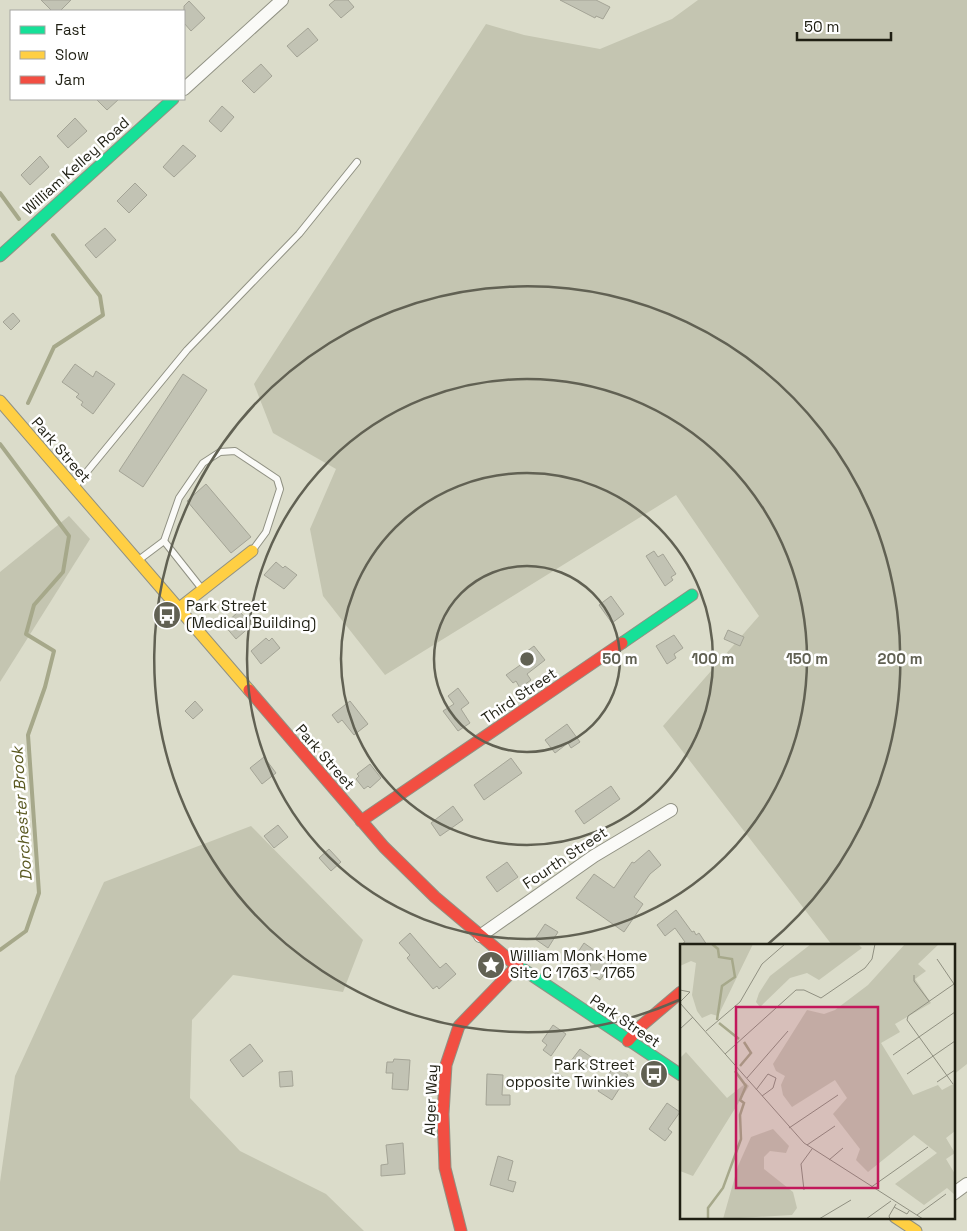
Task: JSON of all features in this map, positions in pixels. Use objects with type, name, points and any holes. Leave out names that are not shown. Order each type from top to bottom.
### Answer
[{"type":"street","points":[[185,88],[282,0]]},
{"type":"street","name":"William Kelley Road","points":[[0,256],[172,100]]},
{"type":"street","name":"Park Street","points":[[0,402],[384,848],[480,936],[518,965],[680,1074]]},
{"type":"street","points":[[178,609],[252,551]]},
{"type":"street","name":"Third Street","points":[[361,821],[692,594]]},
{"type":"street","name":"Fourth Street","points":[[480,936],[594,856],[670,810]]},
{"type":"street","name":"Alger Way","points":[[461,1231],[445,1168],[443,1114],[446,1065],[459,1026],[498,988],[518,965]]},
{"type":"street","points":[[628,1041],[641,1026],[680,993]]},
{"type":"street","points":[[954,1193],[967,1184]]},
{"type":"street","points":[[897,1218],[912,1228]]},
{"type":"lane","points":[[74,488],[187,350],[299,234],[356,162]]},
{"type":"lane","points":[[137,561],[164,541],[180,498],[203,463],[220,452],[235,451],[277,479],[280,489],[266,532],[252,551]]},
{"type":"lane","points":[[164,541],[202,590]]},
{"type":"green space","points":[[698,0],[967,0],[967,1064],[954,1074],[954,944],[831,944],[663,726],[759,616],[676,495],[385,675],[323,596],[310,529],[336,469],[273,433],[254,384],[486,24],[524,35],[600,49],[672,19]]},
{"type":"green space","points":[[69,516],[90,539],[0,682],[0,572]]},
{"type":"green space","points":[[251,826],[363,940],[343,992],[233,975],[192,1020],[190,1098],[240,1151],[326,1194],[364,1231],[0,1231],[0,1182],[15,1076],[104,882]]},
{"type":"building","points":[[41,0],[71,0],[61,10],[51,10]]},
{"type":"building","points":[[335,0],[348,0],[354,7],[341,18],[329,5]]},
{"type":"building","points":[[560,0],[596,0],[610,7],[603,19],[596,16],[595,18]]},
{"type":"building","points":[[189,1],[205,18],[191,31],[185,24],[184,6]]},
{"type":"building","points":[[308,28],[318,40],[297,57],[287,46]]},
{"type":"building","points":[[261,64],[272,76],[254,93],[242,81]]},
{"type":"building","points":[[97,100],[118,100],[107,110]]},
{"type":"building","points":[[222,106],[234,117],[221,132],[209,121]]},
{"type":"building","points":[[75,118],[87,131],[68,148],[57,136]]},
{"type":"building","points":[[183,145],[196,156],[174,177],[163,167]]},
{"type":"building","points":[[40,156],[49,167],[30,185],[21,175]]},
{"type":"building","points":[[135,183],[147,195],[129,213],[117,201]]},
{"type":"building","points":[[105,228],[116,240],[96,258],[85,245]]},
{"type":"building","points":[[13,313],[20,321],[11,330],[3,322]]},
{"type":"building","points":[[75,364],[93,377],[96,371],[115,384],[93,414],[81,405],[83,402],[76,397],[79,394],[62,382]]},
{"type":"building","points":[[183,374],[207,390],[143,487],[119,471]]},
{"type":"building","points":[[206,484],[251,537],[231,553],[187,501]]},
{"type":"building","points":[[654,551],[658,557],[663,554],[676,574],[671,577],[673,580],[665,586],[646,556]]},
{"type":"building","points":[[276,562],[297,575],[284,589],[264,575]]},
{"type":"building","points":[[611,596],[624,614],[612,623],[599,605]]},
{"type":"building","points":[[239,611],[252,625],[236,639],[224,625]]},
{"type":"building","points":[[728,630],[744,637],[740,646],[724,639]]},
{"type":"building","points":[[674,635],[683,648],[674,654],[676,658],[667,664],[656,646]]},
{"type":"building","points":[[266,638],[269,641],[272,638],[280,648],[261,664],[251,651]]},
{"type":"building","points":[[534,646],[545,660],[527,674],[531,680],[520,688],[516,681],[513,683],[506,675],[526,661],[522,655]]},
{"type":"building","points":[[458,688],[469,703],[461,709],[470,723],[458,731],[443,711],[454,704],[448,696]]},
{"type":"building","points":[[195,701],[203,710],[193,719],[185,711]]},
{"type":"building","points":[[350,701],[368,724],[354,735],[342,720],[338,723],[332,715]]},
{"type":"building","points":[[567,724],[580,742],[571,748],[568,743],[555,753],[545,740]]},
{"type":"building","points":[[264,757],[276,773],[262,784],[250,768]]},
{"type":"building","points":[[511,758],[522,773],[484,800],[474,785]]},
{"type":"building","points":[[370,764],[381,778],[370,788],[368,786],[364,789],[356,779],[359,776],[357,774]]},
{"type":"building","points":[[611,786],[620,799],[584,824],[575,811]]},
{"type":"building","points":[[453,806],[463,820],[440,836],[431,823]]},
{"type":"building","points":[[278,825],[288,837],[274,848],[264,836]]},
{"type":"building","points":[[329,849],[341,862],[331,871],[319,858]]},
{"type":"building","points":[[649,850],[661,865],[650,874],[634,897],[643,904],[624,932],[576,898],[594,874],[614,888],[632,862],[634,863]]},
{"type":"building","points":[[507,862],[518,877],[497,892],[486,877]]},
{"type":"building","points":[[676,910],[692,932],[694,931],[696,935],[699,933],[706,944],[682,944],[685,942],[675,928],[665,936],[657,925]]},
{"type":"building","points":[[545,924],[558,932],[548,948],[535,939]]},
{"type":"building","points":[[410,933],[440,968],[446,963],[456,974],[439,989],[437,986],[433,989],[407,958],[410,955],[399,943]]},
{"type":"building","points":[[584,943],[612,963],[600,980],[586,971],[591,965],[576,955]]},
{"type":"building","points":[[553,1025],[566,1034],[551,1056],[543,1050],[547,1045],[542,1041]]},
{"type":"building","points":[[250,1044],[263,1061],[243,1077],[230,1060]]},
{"type":"building","points":[[580,1049],[594,1059],[584,1072],[578,1067],[575,1072],[567,1066]]},
{"type":"building","points":[[394,1059],[410,1060],[408,1090],[392,1089],[393,1073],[386,1073],[387,1062],[393,1062]]},
{"type":"building","points":[[614,1066],[628,1075],[612,1100],[598,1091]]},
{"type":"building","points":[[292,1071],[293,1086],[280,1087],[279,1072]]},
{"type":"building","points":[[556,1072],[567,1080],[559,1090],[549,1082]]},
{"type":"building","points":[[487,1074],[503,1075],[502,1095],[510,1095],[510,1105],[486,1105]]},
{"type":"building","points":[[667,1103],[680,1112],[668,1129],[672,1132],[665,1141],[649,1129]]},
{"type":"building","points":[[403,1143],[405,1174],[381,1176],[381,1165],[388,1164],[386,1145]]},
{"type":"building","points":[[498,1156],[513,1161],[508,1180],[516,1182],[513,1192],[490,1185]]},
{"type":"waterway","name":"Dorchester Brook","points":[[0,193],[19,219]]},
{"type":"waterway","name":"Dorchester Brook","points":[[28,403],[54,347],[103,315],[100,296],[53,235]]},
{"type":"waterway","name":"Dorchester Brook","points":[[0,444],[69,536],[63,572],[34,605],[26,634],[54,651],[45,687],[28,735],[39,893],[26,931],[0,950]]},
{"type":"traffic: fast","points":[[0,256],[172,100]]},
{"type":"traffic: fast","points":[[622,643],[692,595]]},
{"type":"traffic: fast","points":[[512,962],[680,1074]]},
{"type":"traffic: slow","points":[[0,401],[249,690]]},
{"type":"traffic: slow","points":[[178,609],[252,551]]},
{"type":"traffic: slow","points":[[896,1218],[916,1231]]},
{"type":"traffic: jam","points":[[361,821],[622,643]]},
{"type":"traffic: jam","points":[[249,690],[384,847],[435,897],[512,962]]},
{"type":"traffic: jam","points":[[461,1231],[445,1168],[443,1114],[446,1065],[459,1026],[518,965]]},
{"type":"traffic: jam","points":[[628,1041],[641,1026],[680,993]]},
{"type":"place","name":"Park Street (Medical Building)","points":[[167,615]]},
{"type":"place","name":"William Monk Home Site C 1763 - 1765","points":[[491,965]]},
{"type":"place","name":"Park Street opposite Twinkies","points":[[654,1074]]}]
